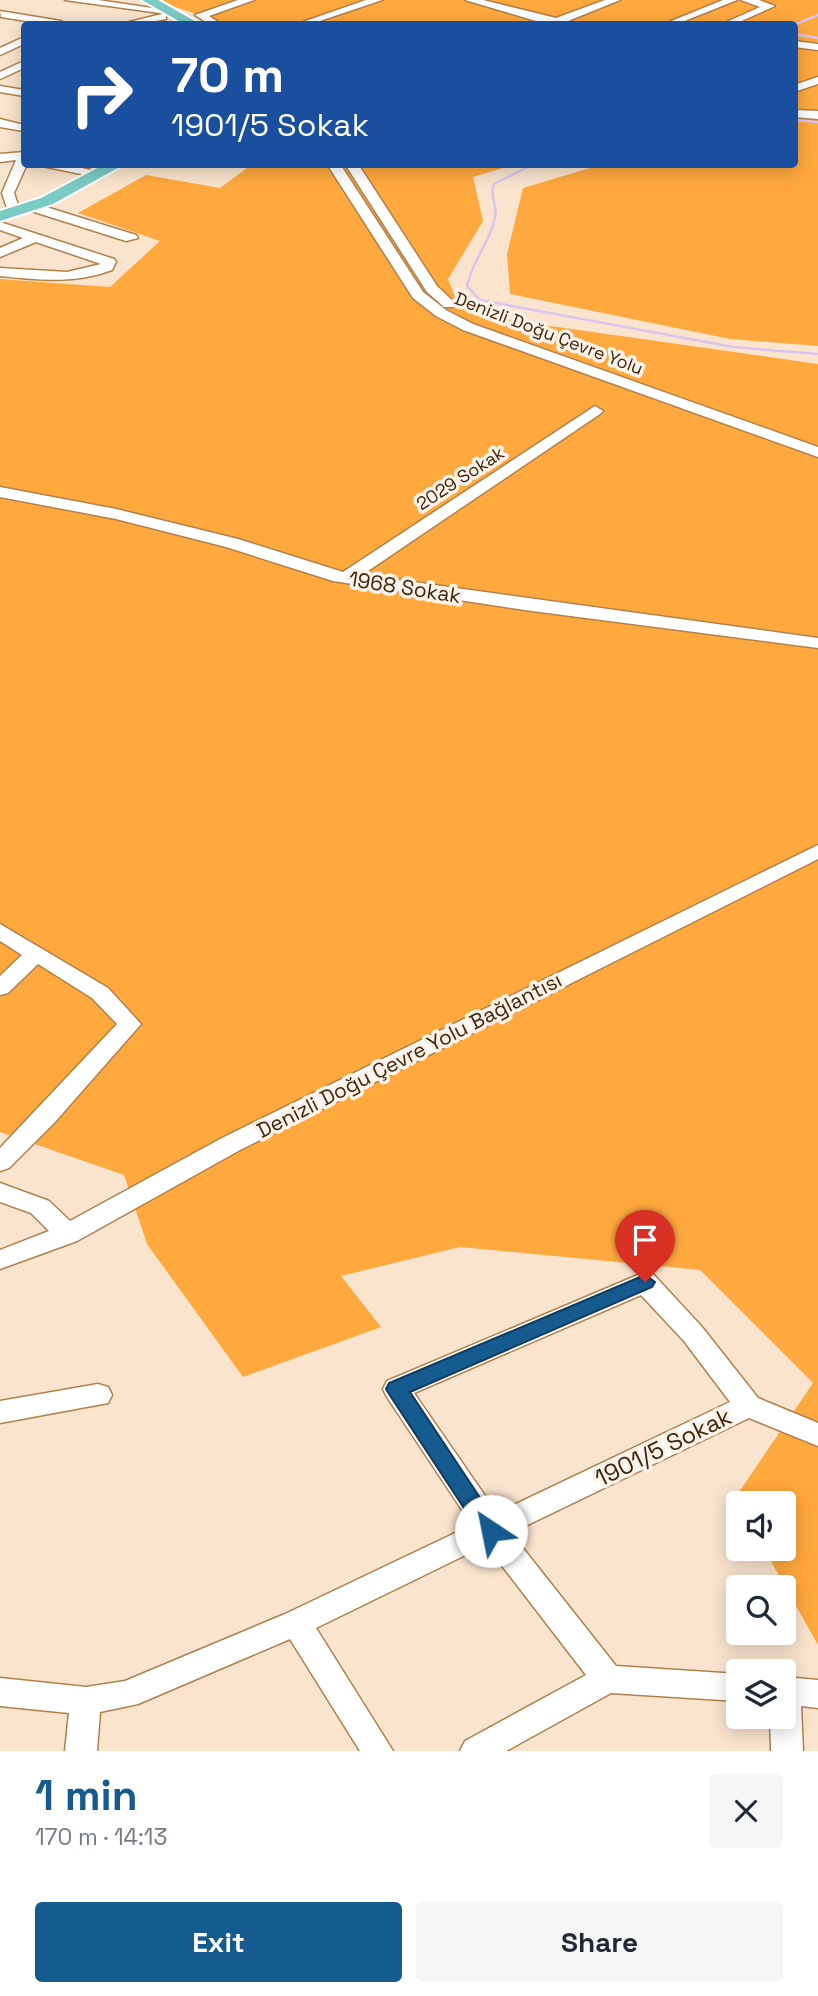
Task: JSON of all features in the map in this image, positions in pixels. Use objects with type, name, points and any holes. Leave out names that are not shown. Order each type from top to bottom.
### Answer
[{"type":"main road","points":[[148,0],[187,21]]},
{"type":"main road","points":[[7,214],[111,168]]},
{"type":"street","points":[[12,0],[1,15],[52,21]]},
{"type":"street","points":[[69,0],[170,13]]},
{"type":"street","points":[[211,21],[200,15],[248,0]]},
{"type":"street","points":[[311,21],[377,0]]},
{"type":"street","points":[[470,0],[546,21]]},
{"type":"street","points":[[564,21],[615,0]]},
{"type":"street","points":[[677,21],[732,0]]},
{"type":"street","points":[[746,0],[774,3]]},
{"type":"street","points":[[734,21],[774,3]]},
{"type":"street","points":[[79,11],[90,4]]},
{"type":"street","points":[[139,21],[170,13]]},
{"type":"street","points":[[4,48],[21,41]]},
{"type":"street","points":[[798,44],[818,47]]},
{"type":"street","points":[[798,76],[817,80]]},
{"type":"street","points":[[798,87],[817,80]]},
{"type":"street","points":[[0,89],[21,92]]},
{"type":"street","points":[[798,113],[818,115]]},
{"type":"street","points":[[2,123],[21,121]]},
{"type":"street","points":[[2,123],[21,127]]},
{"type":"street","points":[[0,158],[21,159]]},
{"type":"street","points":[[7,214],[8,193],[21,165]]},
{"type":"street","points":[[63,168],[101,174]]},
{"type":"street","name":"Denizli Doğu Çevre Yolu","points":[[336,168],[404,276],[418,295],[441,313],[468,327],[818,452]]},
{"type":"street","name":"Denizli Doğu Çevre Yolu","points":[[354,168],[432,289],[460,311],[523,337],[818,440]]},
{"type":"street","points":[[30,206],[131,238]]},
{"type":"street","points":[[0,226],[109,262],[107,267],[86,275],[64,277],[0,272]]},
{"type":"street","points":[[0,253],[35,238]]},
{"type":"street","name":"2029 Sokak","points":[[346,578],[595,411]]},
{"type":"street","name":"1968 Sokak","points":[[0,492],[116,514],[346,578],[532,606],[818,643]]},
{"type":"street","name":"Denizli Doğu Çevre Yolu Bağlantısı","points":[[0,1260],[68,1234],[231,1144],[818,851]]},
{"type":"street","points":[[0,931],[100,993],[130,1024],[47,1116],[0,1162]]},
{"type":"street","points":[[0,988],[36,954]]},
{"type":"street","points":[[0,1192],[40,1207],[68,1234]]},
{"type":"street","name":"1901/5 Sokak","points":[[0,1692],[86,1701],[127,1694],[296,1623],[491,1531],[748,1406],[694,1334],[645,1282],[397,1389],[491,1531]]},
{"type":"street","points":[[0,1412],[99,1395]]},
{"type":"street","points":[[748,1406],[818,1436]]},
{"type":"street","points":[[491,1531],[562,1627],[608,1679]]},
{"type":"street","points":[[296,1623],[377,1751]]},
{"type":"street","points":[[476,1751],[608,1679],[726,1687]]},
{"type":"street","points":[[796,1692],[818,1694]]},
{"type":"street","points":[[81,1751],[86,1701]]},
{"type":"street","points":[[786,1729],[787,1751]]},
{"type":"shaded area","points":[[162,0],[818,0],[818,346],[730,339],[510,294],[507,254],[523,188],[590,168],[798,168],[798,117],[802,116],[798,115],[798,21],[218,21]]},
{"type":"shaded area","points":[[247,168],[503,168],[473,177],[483,221],[448,279],[458,304],[515,321],[818,364],[818,1645],[796,1606],[796,1575],[779,1575],[771,1561],[796,1561],[796,1491],[740,1491],[813,1383],[700,1270],[460,1247],[341,1276],[381,1327],[243,1377],[147,1244],[124,1175],[0,1132],[0,279],[110,287],[160,241],[78,213],[146,175],[220,188]]},
{"type":"waterway","points":[[798,23],[818,15]]},
{"type":"waterway","points":[[798,35],[818,38]]},
{"type":"waterway","points":[[798,120],[818,122]]},
{"type":"waterway","points":[[526,168],[494,184],[492,193],[496,213],[493,226],[467,286],[480,300],[733,347],[818,354]]},
{"type":"route","points":[[491,1531],[397,1389],[645,1282]]}]
